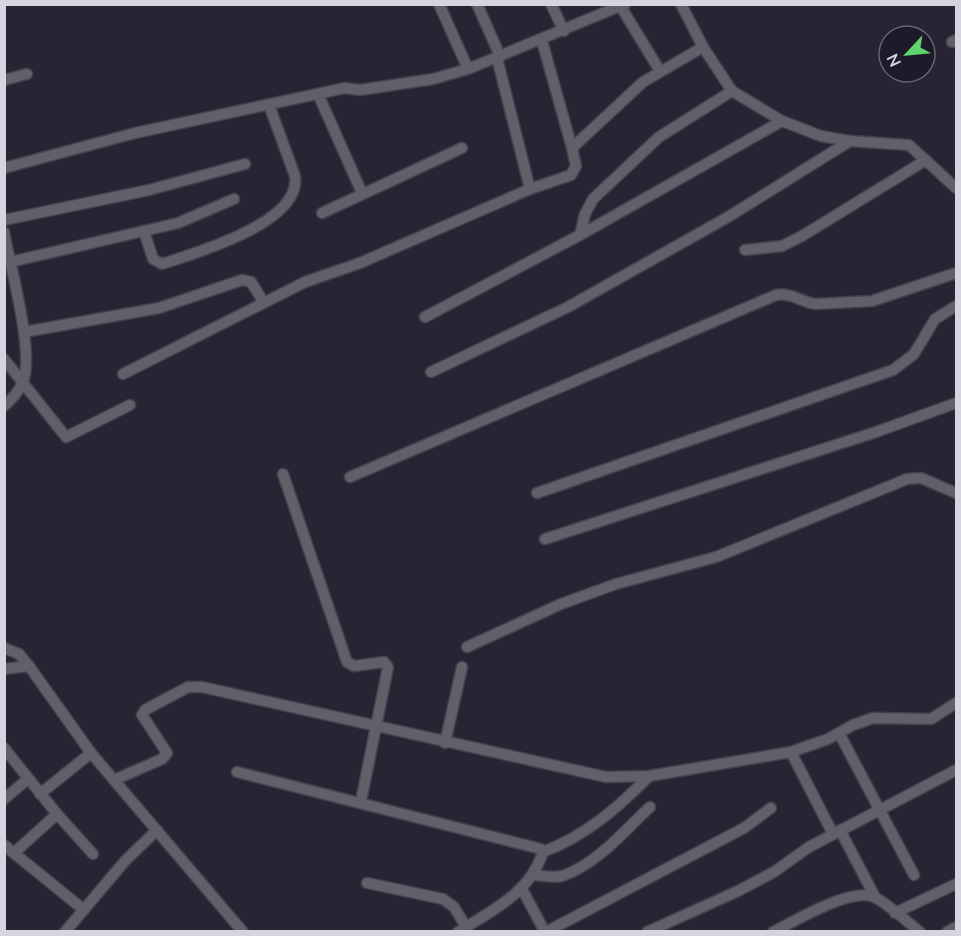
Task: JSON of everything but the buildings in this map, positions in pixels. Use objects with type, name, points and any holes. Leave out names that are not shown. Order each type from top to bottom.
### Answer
[{"type":"street","points":[[439,4],[468,69]]},
{"type":"street","points":[[477,4],[498,57],[530,189]]},
{"type":"street","points":[[551,4],[564,31]]},
{"type":"street","points":[[681,4],[703,47],[732,91],[782,121],[821,136],[909,146],[957,189]]},
{"type":"street","points":[[4,168],[135,133],[345,88],[360,90],[433,79],[468,69],[542,41],[608,8],[623,6],[660,71]]},
{"type":"street","points":[[123,374],[305,282],[360,263],[575,171],[572,147],[542,41]]},
{"type":"street","points":[[572,147],[643,82],[703,47]]},
{"type":"street","points":[[4,80],[27,74]]},
{"type":"street","points":[[580,235],[585,214],[593,199],[645,149],[670,129],[732,91]]},
{"type":"street","points":[[318,94],[362,193]]},
{"type":"street","points":[[144,231],[153,260],[162,264],[242,234],[269,219],[289,201],[297,185],[269,105]]},
{"type":"street","points":[[425,317],[580,235],[782,121]]},
{"type":"street","points":[[431,372],[567,307],[728,218],[850,141]]},
{"type":"street","points":[[322,213],[462,148]]},
{"type":"street","points":[[745,250],[782,246],[926,160]]},
{"type":"street","points":[[4,220],[149,190],[245,164]]},
{"type":"street","points":[[10,262],[196,217],[234,199]]},
{"type":"street","points":[[4,406],[23,383],[24,332],[5,235]]},
{"type":"street","points":[[350,477],[776,295],[789,294],[807,303],[816,304],[872,301],[957,273]]},
{"type":"street","points":[[24,332],[159,308],[242,280],[251,282],[262,302]]},
{"type":"street","points":[[537,493],[892,370],[914,354],[934,319],[957,306]]},
{"type":"street","points":[[4,359],[66,437],[130,405]]},
{"type":"street","points":[[545,538],[876,432],[957,403]]},
{"type":"street","points":[[283,474],[347,663],[354,666],[387,663],[378,727],[361,801]]},
{"type":"street","points":[[467,647],[561,604],[616,584],[716,557],[897,483],[921,478],[957,493]]},
{"type":"street","points":[[4,648],[19,654],[91,753],[243,932]]},
{"type":"street","points":[[4,669],[29,666]]},
{"type":"street","points":[[445,743],[462,667]]},
{"type":"street","points":[[114,780],[162,759],[167,753],[142,715],[145,710],[188,687],[202,687],[445,743],[606,777],[649,776],[791,752],[873,718],[931,719],[957,703]]},
{"type":"street","points":[[839,733],[914,875]]},
{"type":"street","points":[[4,748],[40,794],[93,854]]},
{"type":"street","points":[[791,752],[875,897],[920,932]]},
{"type":"street","points":[[40,794],[91,753]]},
{"type":"street","points":[[646,932],[738,891],[836,832],[957,770]]},
{"type":"street","points":[[237,772],[537,846],[543,852]]},
{"type":"street","points":[[367,883],[443,900],[454,907],[462,929],[522,889],[534,874],[543,852],[576,837],[601,820],[649,776]]},
{"type":"street","points":[[4,799],[28,779]]},
{"type":"street","points":[[534,874],[554,877],[572,871],[600,853],[650,807]]},
{"type":"street","points":[[522,889],[545,932],[744,828],[771,808]]},
{"type":"street","points":[[14,853],[57,814]]},
{"type":"street","points":[[65,932],[125,861],[157,830]]},
{"type":"street","points":[[4,844],[84,910]]},
{"type":"street","points":[[895,913],[957,884]]},
{"type":"street","points":[[773,932],[844,898],[865,895],[875,897]]},
{"type":"street","points":[[947,932],[957,927]]}]
